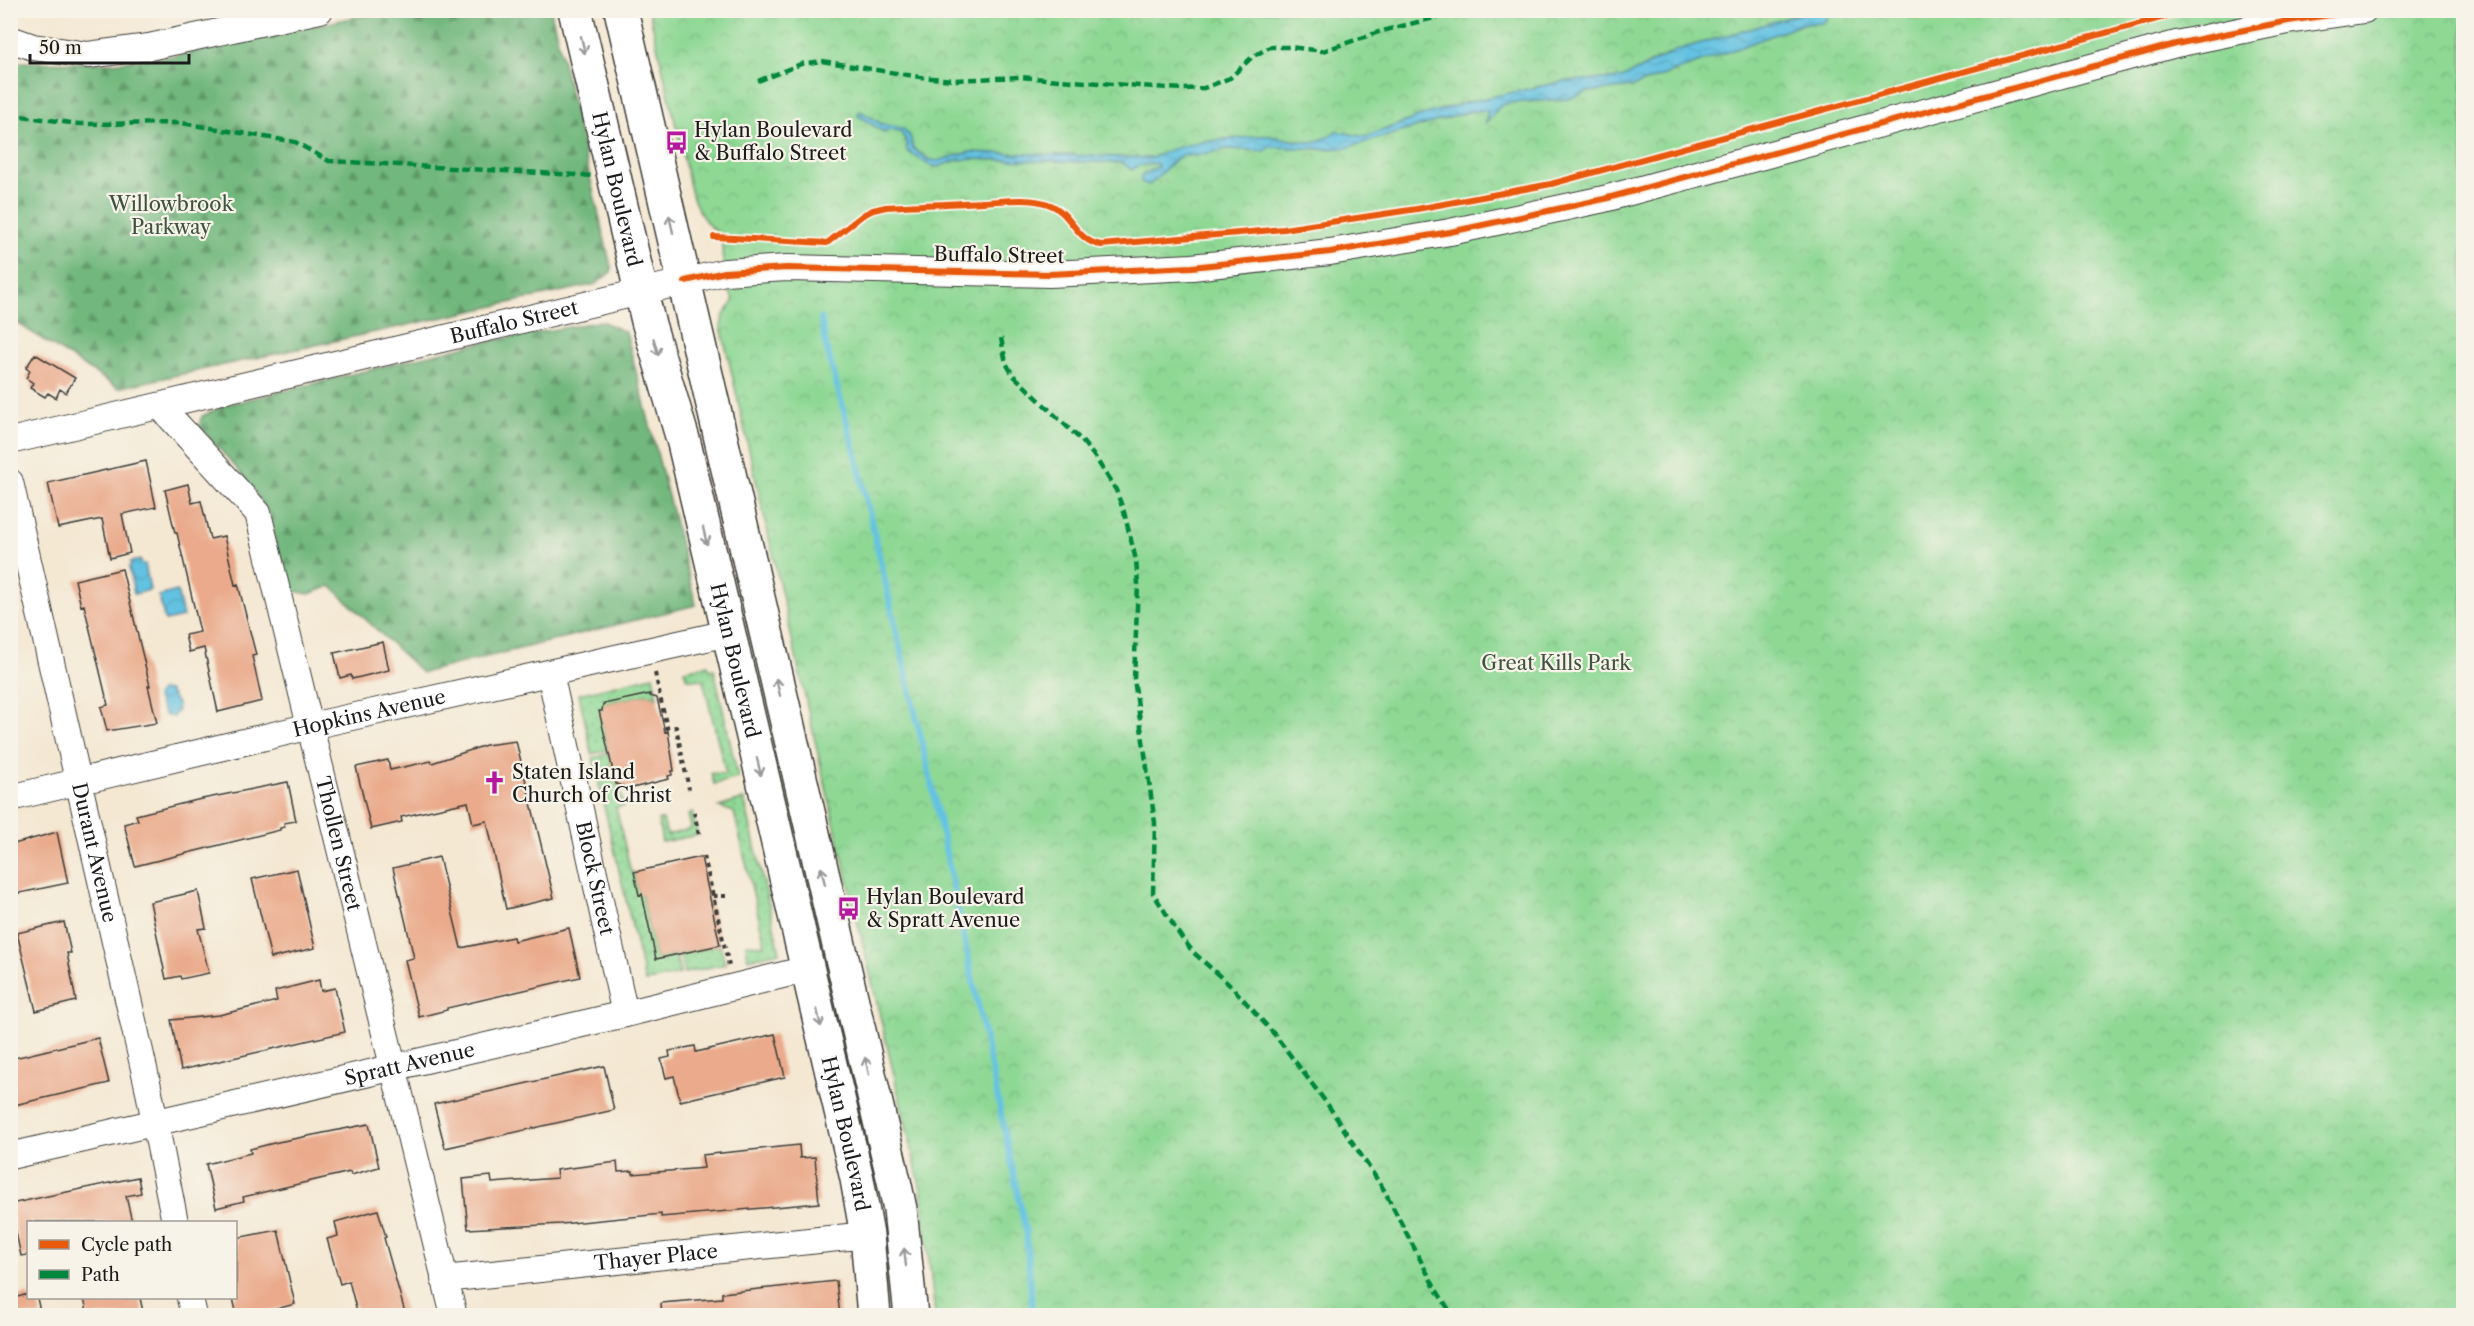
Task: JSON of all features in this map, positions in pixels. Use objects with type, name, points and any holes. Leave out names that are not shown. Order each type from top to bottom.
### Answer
[{"type":"main road","name":"Hylan Boulevard","points":[[575,10],[641,291],[684,443],[857,1179],[867,1235],[874,1316]]},
{"type":"main road","name":"Hylan Boulevard","points":[[621,10],[892,1171],[900,1209],[911,1316]]},
{"type":"street","points":[[10,39],[33,47],[87,55],[149,47],[320,10]]},
{"type":"street","name":"Buffalo Street","points":[[10,441],[725,272],[787,268],[1050,274],[1192,267],[1330,252],[1450,232],[1604,199],[2176,44],[2288,21],[2364,10]]},
{"type":"street","name":"Thollen Street","points":[[161,407],[258,513],[454,1316]]},
{"type":"street","name":"Durant Avenue","points":[[10,482],[147,1082],[175,1221]]},
{"type":"street","name":"Hopkins Avenue","points":[[10,798],[311,726],[728,633]]},
{"type":"street","name":"Block Street","points":[[550,673],[625,1014]]},
{"type":"street","name":"Spratt Avenue","points":[[10,1156],[625,1014],[807,969]]},
{"type":"street","name":"Thayer Place","points":[[444,1279],[867,1235]]},
{"type":"street","points":[[190,1299],[194,1316]]},
{"type":"path","points":[[655,673],[667,729],[676,727],[689,789]]},
{"type":"path","points":[[694,812],[699,835]]},
{"type":"path","points":[[704,856],[729,966]]},
{"type":"path","points":[[713,896],[726,896]]},
{"type":"green space","name":"Willowbrook Parkway","points":[[383,11],[551,11],[612,271],[596,284],[118,388],[11,319],[10,62],[111,63],[181,55]]},
{"type":"green space","name":"Great Kills Park","points":[[649,11],[2463,11],[2463,1315],[935,1315],[921,1189],[821,767],[721,326],[724,315],[734,300],[725,278],[722,235],[703,218],[692,195]]},
{"type":"green space","points":[[601,321],[626,332],[696,605],[422,673],[331,586],[309,594],[289,590],[266,508],[241,473],[199,426],[202,416],[226,405],[475,344]]},
{"type":"green space","points":[[708,665],[710,670],[714,669],[738,778],[714,784],[711,773],[726,774],[703,680],[687,679],[684,670]]},
{"type":"green space","points":[[653,676],[657,698],[649,694],[604,704],[600,711],[608,750],[592,754],[579,694]]},
{"type":"green space","points":[[609,754],[624,806],[616,808],[631,872],[634,872],[639,894],[642,894],[656,959],[676,955],[680,974],[645,982],[593,758]]},
{"type":"green space","points":[[744,799],[780,952],[748,959],[746,944],[765,945],[734,812],[719,807]]},
{"type":"green space","points":[[692,812],[698,835],[662,842],[658,820],[663,820],[667,835],[691,829],[688,815]]},
{"type":"green space","points":[[720,945],[725,964],[684,973],[680,954]]},
{"type":"water","points":[[1813,10],[1838,11],[1829,15],[1823,23],[1803,24],[1632,87],[1587,92],[1569,99],[1509,103],[1500,106],[1486,123],[1487,110],[1472,111],[1346,148],[1269,147],[1265,151],[1227,149],[1195,156],[1181,156],[1149,185],[1141,182],[1141,176],[1158,166],[1156,163],[1138,166],[1131,170],[1123,163],[969,159],[937,167],[929,165],[907,151],[906,141],[900,131],[889,130],[885,133],[857,115],[860,111],[882,124],[902,128],[910,136],[913,148],[928,159],[937,161],[969,152],[1152,158],[1184,146],[1218,140],[1266,136],[1311,142],[1327,137],[1336,131],[1365,137],[1429,113],[1472,101],[1565,81],[1622,78],[1677,50]]},
{"type":"water","points":[[141,560],[141,564],[145,564],[150,590],[134,594],[130,562]]},
{"type":"water","points":[[177,591],[183,617],[165,621],[159,596]]},
{"type":"water","points":[[161,690],[169,691],[177,704],[178,710],[173,717],[165,715],[156,696]]},
{"type":"building","points":[[35,354],[75,378],[66,393],[60,389],[56,398],[48,393],[45,397],[30,388],[33,383],[26,378],[30,371],[26,368]]},
{"type":"building","points":[[146,461],[156,507],[122,514],[130,553],[110,558],[102,519],[58,528],[48,483]]},
{"type":"building","points":[[188,484],[192,503],[201,501],[210,539],[224,536],[235,585],[238,584],[256,655],[252,656],[262,701],[218,712],[204,648],[189,652],[185,635],[200,632],[165,490]]},
{"type":"building","points":[[122,569],[157,723],[107,731],[101,707],[108,705],[84,605],[81,606],[75,580]]},
{"type":"building","points":[[383,642],[389,670],[352,679],[351,675],[340,678],[334,653]]},
{"type":"building","points":[[650,694],[657,698],[665,732],[668,731],[674,771],[668,776],[669,779],[624,790],[623,786],[616,784],[599,711],[602,711],[603,704]]},
{"type":"building","points":[[516,741],[554,898],[506,909],[487,821],[473,824],[468,802],[401,817],[402,822],[371,829],[356,767],[388,760],[390,770],[431,761],[432,763],[486,745]]},
{"type":"building","points":[[288,782],[296,821],[284,823],[285,827],[280,830],[135,866],[124,824],[138,820],[136,815]]},
{"type":"building","points":[[57,832],[68,883],[10,895],[10,845]]},
{"type":"building","points":[[439,857],[461,948],[513,937],[514,941],[569,928],[580,977],[447,1008],[447,1010],[419,1017],[405,960],[414,958],[393,868]]},
{"type":"building","points":[[701,857],[720,945],[656,959],[642,894],[639,895],[634,872]]},
{"type":"building","points":[[297,869],[315,948],[271,958],[252,879]]},
{"type":"building","points":[[198,891],[206,928],[198,929],[209,973],[181,979],[180,976],[166,979],[150,902]]},
{"type":"building","points":[[64,922],[71,953],[67,953],[76,1001],[36,1011],[17,933]]},
{"type":"building","points":[[319,980],[321,991],[335,988],[345,1032],[181,1070],[171,1020],[219,1015],[277,1001],[275,991]]},
{"type":"building","points":[[775,1034],[785,1077],[680,1101],[674,1076],[666,1078],[661,1059],[670,1057],[669,1051],[695,1046],[696,1052]]},
{"type":"building","points":[[98,1038],[109,1083],[10,1106],[10,1059]]},
{"type":"building","points":[[604,1066],[614,1110],[445,1148],[434,1104]]},
{"type":"building","points":[[369,1124],[379,1167],[243,1197],[244,1201],[216,1208],[206,1164],[251,1153],[250,1149],[278,1142]]},
{"type":"building","points":[[799,1145],[800,1158],[815,1157],[819,1203],[661,1217],[661,1214],[561,1224],[468,1229],[463,1179],[491,1176],[492,1183],[557,1178],[556,1170],[617,1162],[618,1172],[633,1171],[633,1174],[704,1168],[702,1155]]},
{"type":"building","points":[[138,1177],[141,1193],[126,1196],[132,1221],[27,1221],[27,1255],[21,1256],[10,1204]]},
{"type":"building","points":[[378,1210],[406,1316],[358,1316],[349,1281],[340,1284],[327,1239],[338,1236],[335,1222]]},
{"type":"building","points":[[278,1230],[295,1304],[251,1316],[237,1316],[233,1299],[237,1299],[237,1238]]},
{"type":"building","points":[[836,1281],[840,1316],[662,1316],[661,1303],[722,1298],[722,1293]]},
{"type":"building","points":[[27,1294],[27,1299],[37,1299],[41,1316],[10,1316],[10,1299]]},
{"type":"building","points":[[84,1299],[140,1299],[144,1316],[88,1316]]},
{"type":"waterway","points":[[821,318],[826,346],[857,459],[932,786],[1026,1233],[1033,1316]]},
{"type":"marked path","points":[[758,81],[801,64],[822,61],[920,77],[954,80],[1019,77],[1182,89],[1204,88],[1230,78],[1252,57],[1270,47],[1323,51],[1382,31],[1466,10]]},
{"type":"marked path","points":[[10,110],[21,116],[79,124],[182,123],[295,142],[329,161],[593,176]]},
{"type":"marked path","points":[[1001,338],[1006,363],[1013,375],[1082,441],[1095,457],[1116,490],[1124,512],[1136,560],[1138,584],[1134,679],[1155,823],[1153,893],[1194,953],[1233,988],[1275,1035],[1328,1105],[1384,1190],[1435,1288],[1453,1316]]},
{"type":"cycle path","points":[[714,237],[827,243],[863,215],[886,207],[1016,200],[1040,202],[1056,208],[1085,238],[1101,245],[1284,229],[1417,209],[1551,184],[2190,10]]},
{"type":"cycle path","points":[[685,281],[725,272],[787,268],[1050,274],[1192,267],[1330,252],[1450,232],[1604,199],[2176,44],[2288,21],[2364,10]]},
{"type":"place","name":"Hylan Boulevard & Buffalo Street","points":[[676,142]]},
{"type":"place","name":"Staten Island Church of Christ","points":[[494,783]]},
{"type":"place","name":"Hylan Boulevard & Spratt Avenue","points":[[848,908]]}]
